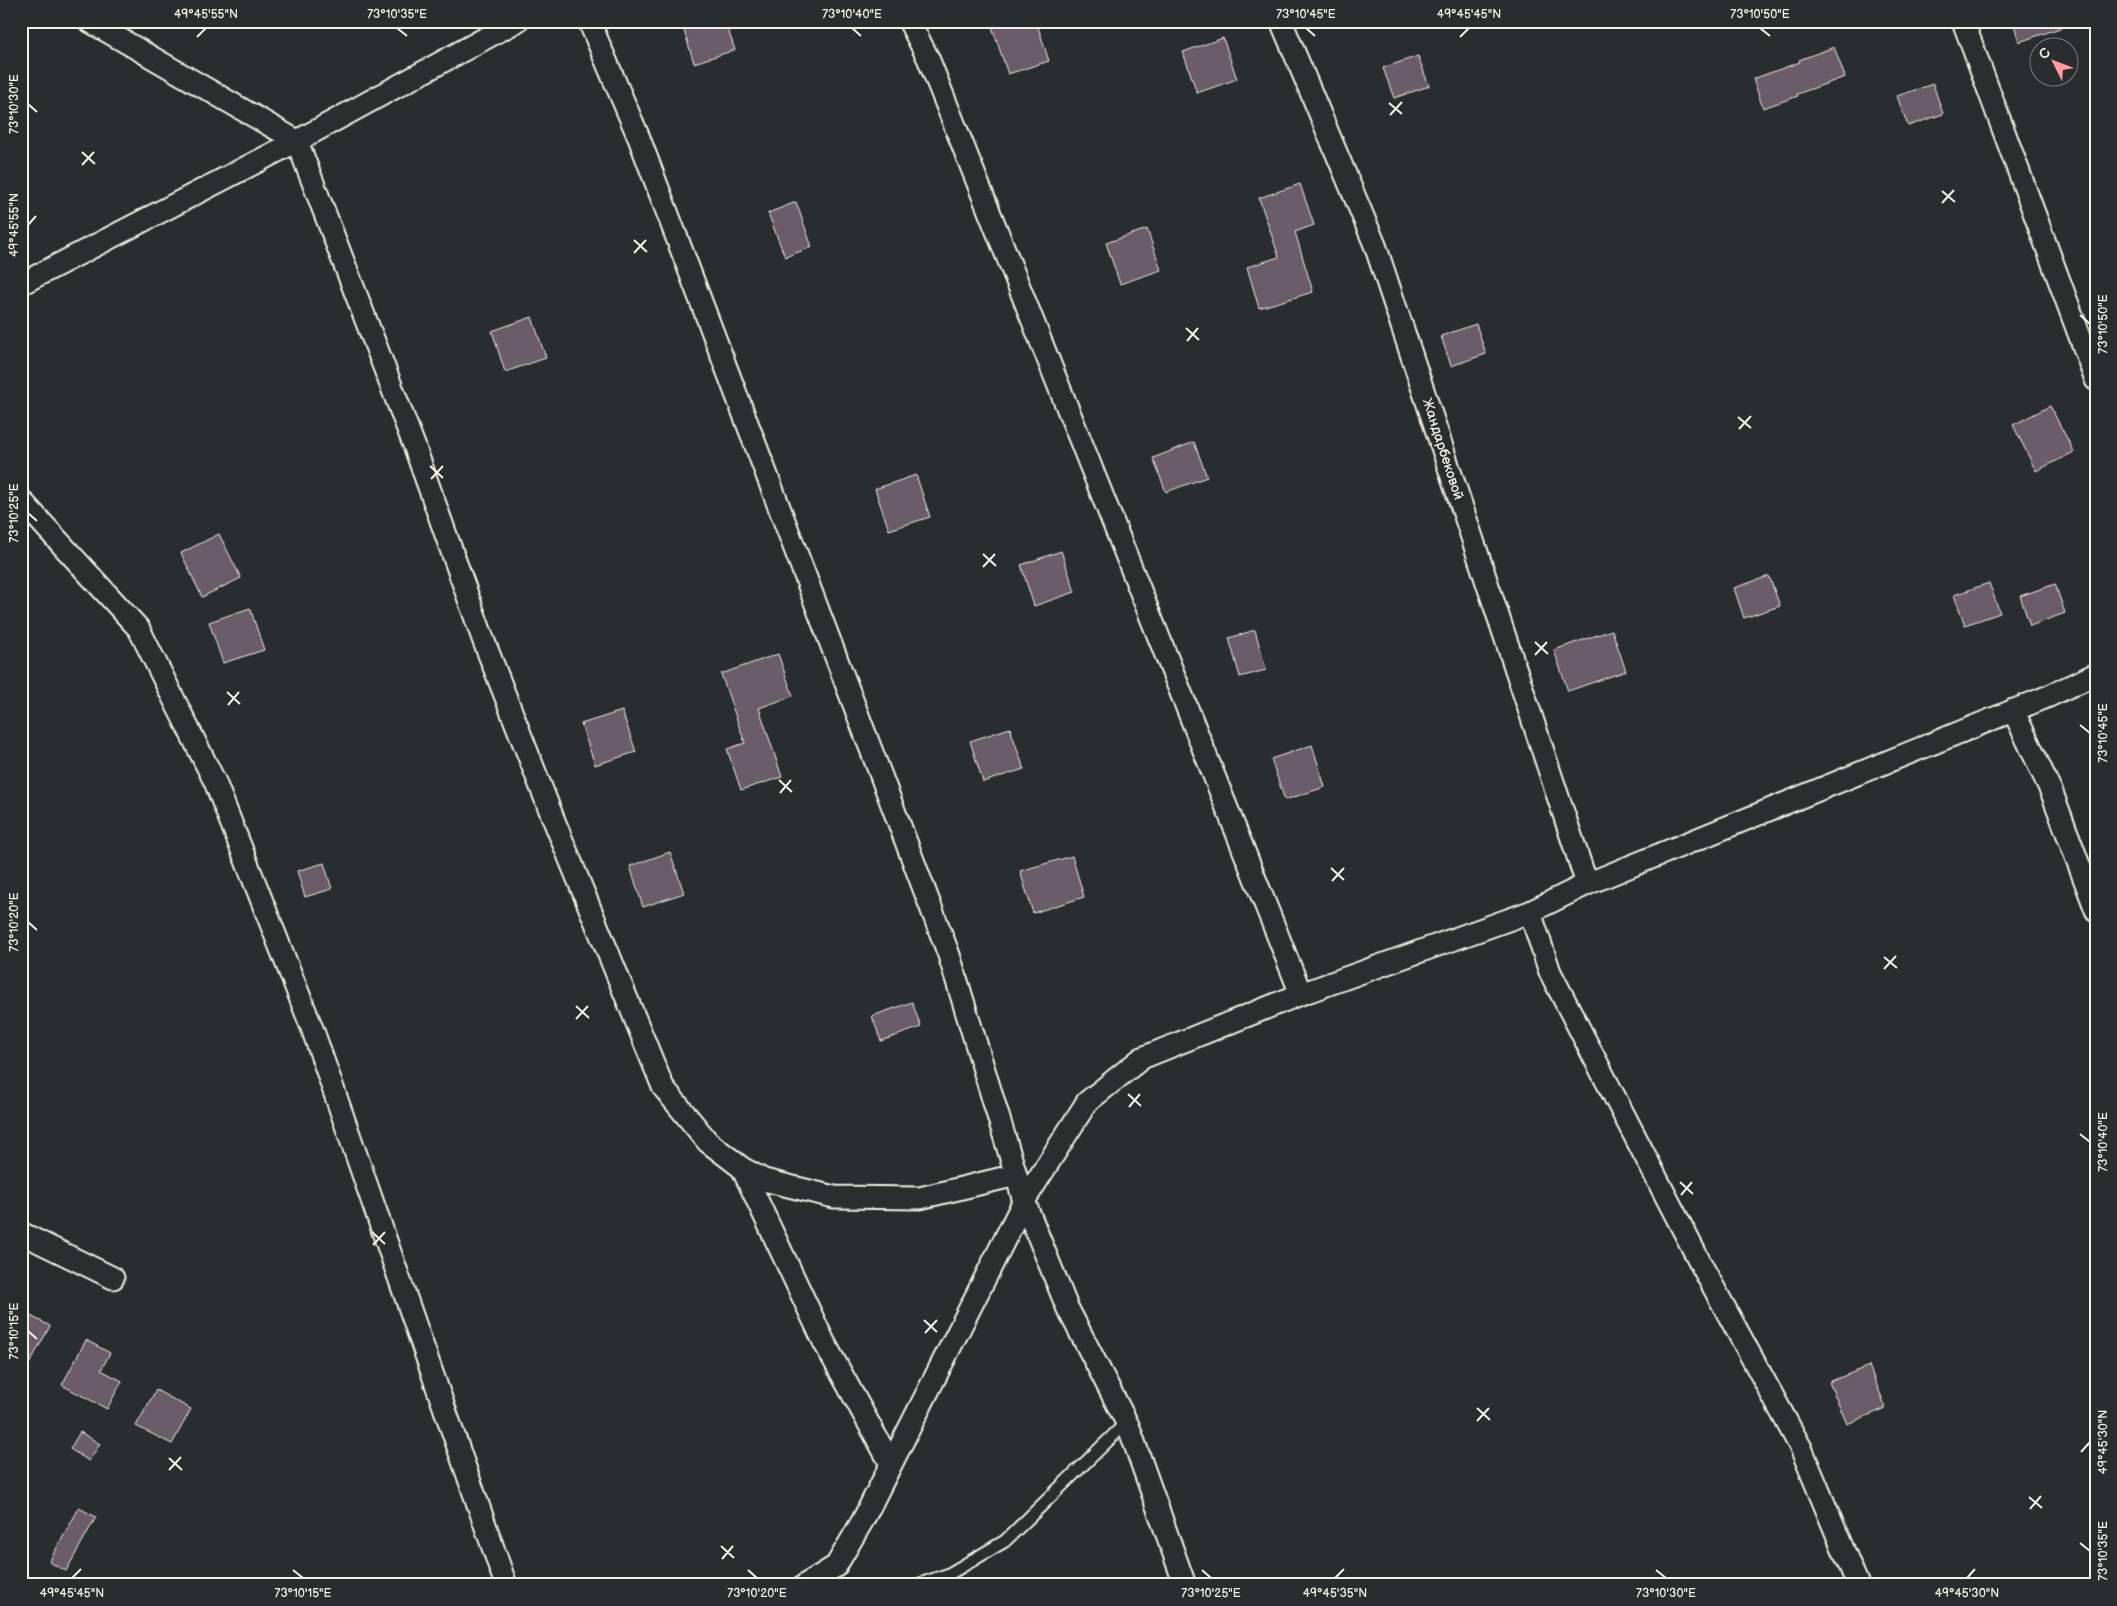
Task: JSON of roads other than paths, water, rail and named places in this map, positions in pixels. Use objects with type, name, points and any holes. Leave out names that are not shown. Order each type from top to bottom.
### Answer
[{"type":"street","points":[[88,21],[296,140],[414,445],[483,639],[553,818],[662,1086],[708,1142],[742,1168],[764,1180],[834,1197],[920,1198],[1016,1175]]},
{"type":"street","points":[[21,284],[296,140],[517,21]]},
{"type":"street","points":[[589,21],[642,147],[949,955],[1024,1201],[1067,1307],[1126,1423],[1185,1585]]},
{"type":"street","points":[[908,21],[932,67],[1301,994]]},
{"type":"street","name":"Жандарбековой","points":[[1281,21],[1375,245],[1587,884]]},
{"type":"street","points":[[1963,21],[2096,380]]},
{"type":"street","points":[[21,500],[139,629],[215,782],[312,1028],[506,1585]]},
{"type":"street","points":[[805,1585],[839,1576],[863,1520],[1024,1201],[1087,1102],[1142,1058],[1301,994],[1530,912],[1587,884],[2013,710],[2096,674]]},
{"type":"street","points":[[2013,710],[2052,793],[2096,910]]},
{"type":"street","points":[[1530,912],[1550,972],[1703,1268],[1801,1448],[1858,1585]]},
{"type":"street","points":[[742,1168],[824,1342],[891,1464]]},
{"type":"street","points":[[21,1232],[112,1278]]},
{"type":"lane","points":[[917,1585],[949,1574],[1005,1541],[1126,1423]]}]
